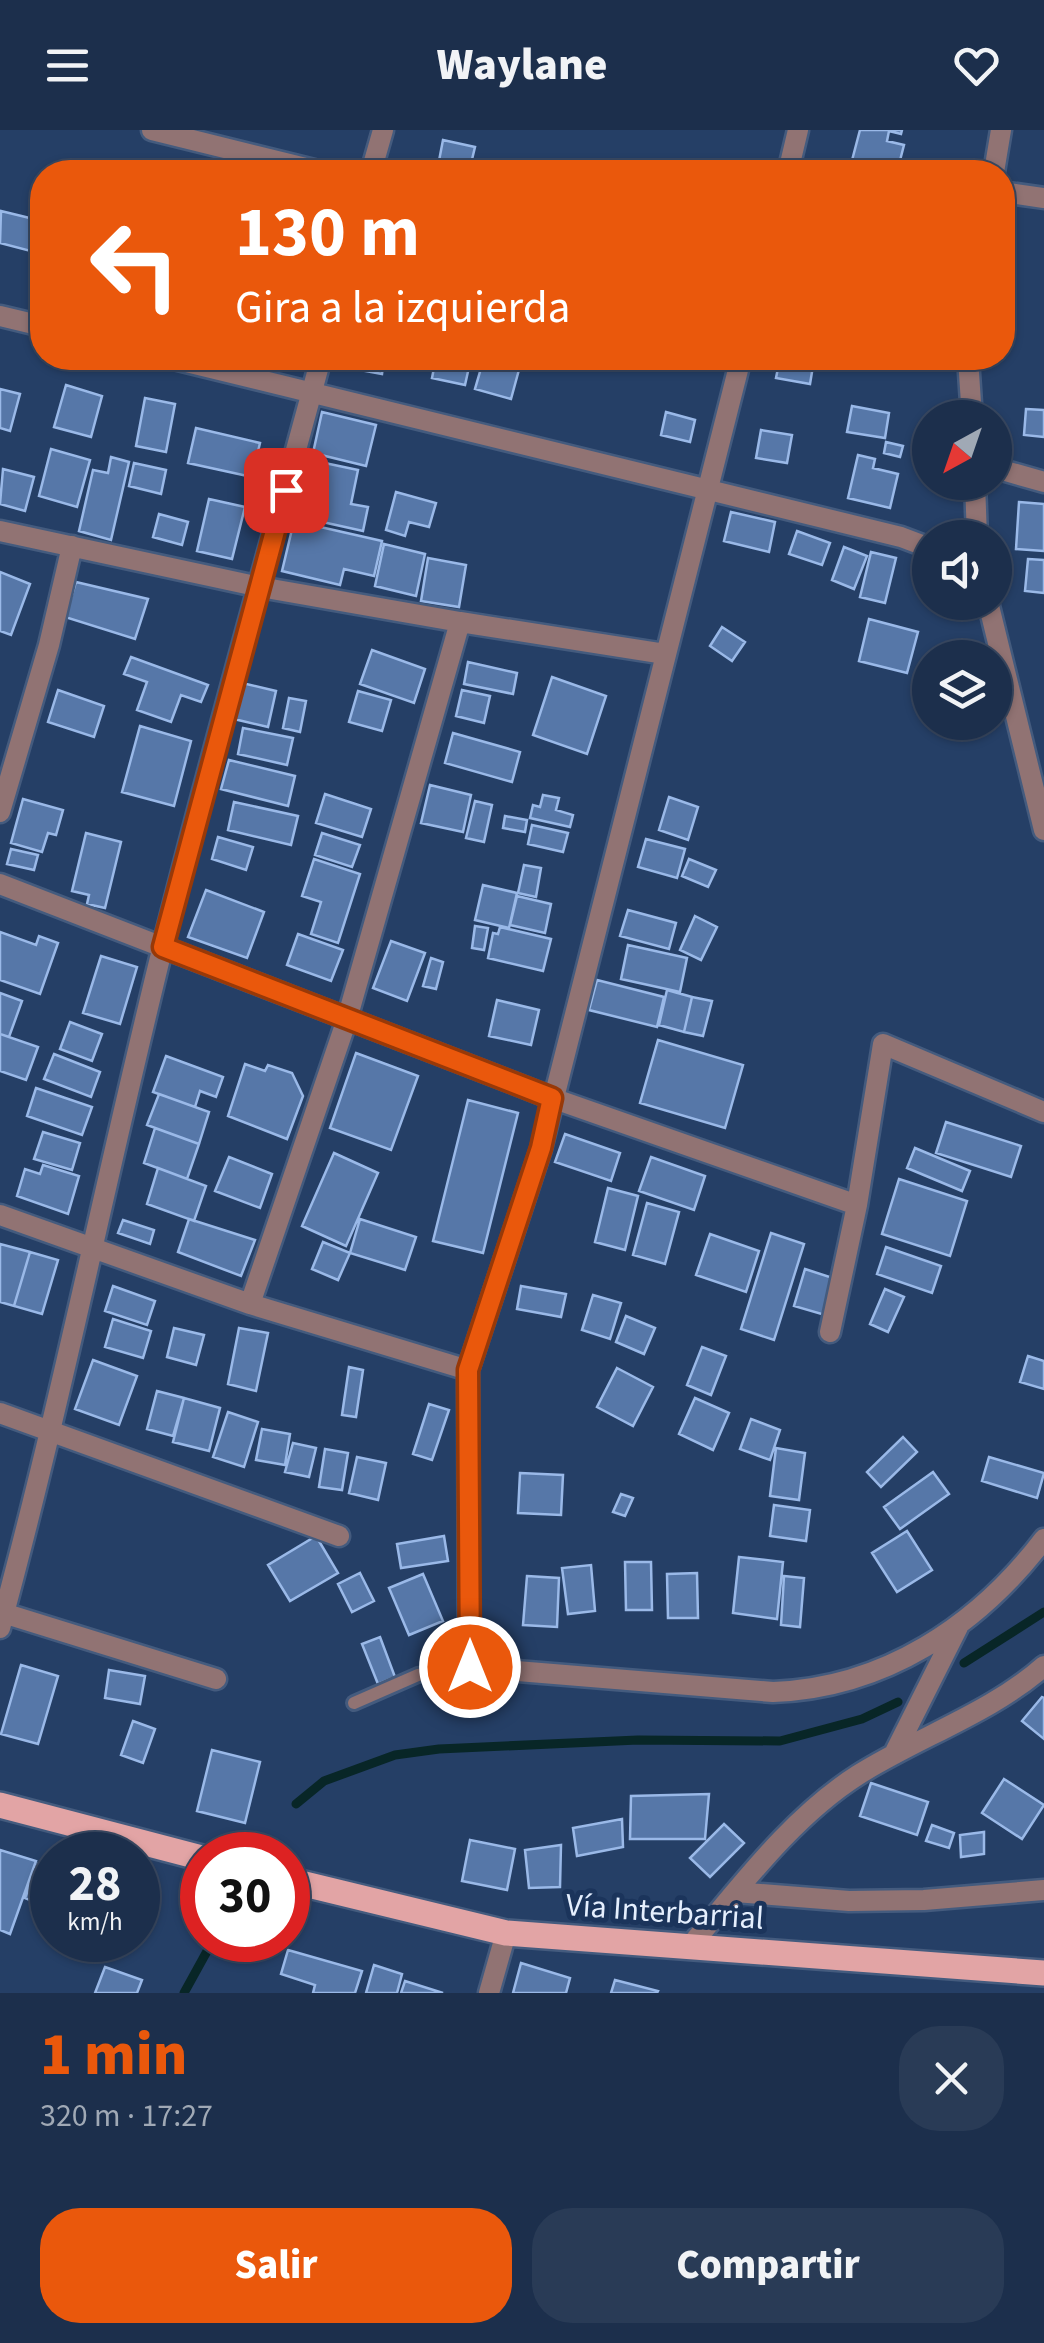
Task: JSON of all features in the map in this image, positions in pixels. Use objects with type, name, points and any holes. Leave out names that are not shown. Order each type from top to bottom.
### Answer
[{"type":"main road","points":[[0,1805],[180,1852]]},
{"type":"main road","name":"Vía Interbarrial","points":[[310,1885],[506,1933],[1044,1973]]},
{"type":"street","points":[[152,130],[273,160]]},
{"type":"street","points":[[374,160],[383,130]]},
{"type":"street","points":[[791,160],[798,130]]},
{"type":"street","points":[[996,160],[1001,130]]},
{"type":"street","points":[[1015,194],[1044,198]]},
{"type":"street","points":[[0,316],[30,323]]},
{"type":"street","points":[[220,370],[912,541]]},
{"type":"street","points":[[216,1679],[1,1618],[53,1431],[90,1248],[163,947],[318,370]]},
{"type":"street","points":[[737,370],[541,1148],[468,1370],[470,1667],[773,1692],[814,1690],[858,1679],[903,1660],[959,1625],[1028,1560],[1044,1539]]},
{"type":"street","points":[[969,370],[971,400]]},
{"type":"street","points":[[1012,473],[1044,482]]},
{"type":"street","points":[[0,531],[260,587],[665,654]]},
{"type":"street","points":[[0,812],[49,644],[72,546]]},
{"type":"street","points":[[992,620],[1044,830]]},
{"type":"street","points":[[250,1304],[348,1019],[460,622]]},
{"type":"street","points":[[0,884],[552,1098],[856,1204]]},
{"type":"street","points":[[830,1332],[883,1044],[1044,1112]]},
{"type":"street","points":[[0,1214],[250,1304],[468,1370]]},
{"type":"street","points":[[0,1414],[340,1536]]},
{"type":"street","points":[[894,1754],[959,1625]]},
{"type":"street","points":[[691,1945],[775,1847],[854,1778],[1040,1674]]},
{"type":"street","points":[[736,1892],[849,1901],[924,1900],[1044,1890]]},
{"type":"street","points":[[489,1993],[506,1933]]},
{"type":"lane","points":[[354,1703],[418,1674],[470,1667]]},
{"type":"building","points":[[860,130],[902,130],[901,134],[889,131],[887,141],[904,145],[900,160],[852,160]]},
{"type":"building","points":[[443,140],[475,147],[472,160],[439,160]]},
{"type":"building","points":[[1,211],[30,218],[30,251],[0,243]]},
{"type":"building","points":[[434,370],[468,370],[465,385],[432,378]]},
{"type":"building","points":[[481,370],[519,370],[511,399],[475,389]]},
{"type":"building","points":[[778,370],[812,370],[810,384],[776,378]]},
{"type":"building","points":[[66,385],[102,396],[91,437],[54,427]]},
{"type":"building","points":[[0,389],[20,394],[10,431],[0,428]]},
{"type":"building","points":[[145,398],[175,404],[166,452],[136,446]]},
{"type":"building","points":[[852,406],[889,413],[885,438],[847,432]]},
{"type":"building","points":[[1026,409],[1044,410],[1044,437],[1024,435]]},
{"type":"building","points":[[322,412],[376,425],[366,466],[313,453]]},
{"type":"building","points":[[666,412],[695,420],[690,442],[661,435]]},
{"type":"building","points":[[196,428],[260,443],[252,477],[188,463]]},
{"type":"building","points":[[761,430],[792,435],[787,463],[756,458]]},
{"type":"building","points":[[886,442],[903,446],[900,457],[884,453]]},
{"type":"building","points":[[51,449],[90,460],[77,507],[39,496]]},
{"type":"building","points":[[858,455],[875,459],[873,468],[898,474],[890,508],[848,498]]},
{"type":"building","points":[[111,457],[129,462],[111,540],[79,531],[93,470],[108,473]]},
{"type":"building","points":[[320,462],[358,470],[351,504],[368,507],[363,531],[300,517],[305,497],[312,499]]},
{"type":"building","points":[[134,463],[166,470],[161,494],[129,486]]},
{"type":"building","points":[[3,469],[34,477],[25,511],[0,504]]},
{"type":"building","points":[[396,492],[436,503],[429,527],[409,522],[405,536],[386,530]]},
{"type":"building","points":[[209,499],[245,507],[232,559],[197,551]]},
{"type":"building","points":[[1019,502],[1044,504],[1044,551],[1016,549]]},
{"type":"building","points":[[731,512],[775,522],[769,552],[724,541]]},
{"type":"building","points":[[159,514],[188,522],[182,545],[153,537]]},
{"type":"building","points":[[294,521],[382,541],[374,576],[344,569],[340,585],[282,571]]},
{"type":"building","points":[[797,531],[830,543],[822,565],[789,554]]},
{"type":"building","points":[[384,544],[425,554],[416,596],[375,586]]},
{"type":"building","points":[[844,547],[867,556],[854,589],[832,580]]},
{"type":"building","points":[[871,552],[896,558],[885,603],[860,597]]},
{"type":"building","points":[[428,558],[466,565],[459,607],[421,601]]},
{"type":"building","points":[[1028,559],[1044,560],[1044,593],[1025,591]]},
{"type":"building","points":[[0,572],[30,584],[11,635],[0,631]]},
{"type":"building","points":[[76,582],[148,599],[135,639],[65,617]]},
{"type":"building","points":[[869,619],[918,632],[916,640],[912,640],[907,673],[859,661]]},
{"type":"building","points":[[722,627],[745,642],[732,661],[710,646]]},
{"type":"building","points":[[372,650],[425,669],[414,703],[360,684]]},
{"type":"building","points":[[131,657],[208,685],[201,702],[181,695],[171,722],[137,710],[147,682],[124,674]]},
{"type":"building","points":[[468,662],[517,673],[513,694],[464,684]]},
{"type":"building","points":[[552,677],[606,696],[587,754],[533,735]]},
{"type":"building","points":[[242,683],[276,691],[268,727],[234,719]]},
{"type":"building","points":[[58,690],[104,706],[94,737],[48,722]]},
{"type":"building","points":[[462,690],[490,696],[484,723],[456,716]]},
{"type":"building","points":[[358,691],[391,700],[382,731],[349,722]]},
{"type":"building","points":[[289,698],[306,701],[300,732],[283,728]]},
{"type":"building","points":[[140,726],[191,741],[174,806],[122,792]]},
{"type":"building","points":[[243,728],[293,738],[287,765],[238,754]]},
{"type":"building","points":[[453,733],[520,752],[512,782],[445,763]]},
{"type":"building","points":[[229,760],[295,776],[288,806],[221,789]]},
{"type":"building","points":[[430,785],[471,795],[463,832],[421,823]]},
{"type":"building","points":[[325,794],[371,809],[362,837],[316,823]]},
{"type":"building","points":[[543,795],[559,798],[556,810],[573,815],[570,827],[530,818],[533,805],[540,807]]},
{"type":"building","points":[[669,797],[698,807],[688,840],[659,830]]},
{"type":"building","points":[[23,799],[63,810],[56,835],[48,833],[42,852],[11,843]]},
{"type":"building","points":[[475,801],[492,805],[484,842],[466,838]]},
{"type":"building","points":[[234,802],[298,816],[291,845],[228,830]]},
{"type":"building","points":[[505,816],[527,820],[525,832],[503,828]]},
{"type":"building","points":[[532,825],[568,833],[563,852],[528,844]]},
{"type":"building","points":[[86,833],[121,842],[105,908],[87,904],[89,895],[72,891]]},
{"type":"building","points":[[322,833],[360,845],[352,867],[315,855]]},
{"type":"building","points":[[218,837],[253,847],[246,870],[212,859]]},
{"type":"building","points":[[646,839],[685,849],[677,878],[638,867]]},
{"type":"building","points":[[11,849],[38,855],[34,870],[7,864]]},
{"type":"building","points":[[314,859],[360,874],[338,943],[311,934],[321,902],[302,896]]},
{"type":"building","points":[[689,859],[716,870],[708,887],[682,876]]},
{"type":"building","points":[[524,865],[541,868],[536,897],[518,893]]},
{"type":"building","points":[[483,885],[517,893],[509,928],[475,920]]},
{"type":"building","points":[[206,890],[264,912],[247,958],[188,937]]},
{"type":"building","points":[[517,896],[551,904],[545,933],[510,925]]},
{"type":"building","points":[[628,910],[676,923],[669,949],[620,936]]},
{"type":"building","points":[[695,916],[717,927],[701,960],[680,950]]},
{"type":"building","points":[[475,926],[488,928],[484,950],[472,948]]},
{"type":"building","points":[[500,927],[551,939],[543,971],[488,958],[493,933],[498,934]]},
{"type":"building","points":[[0,932],[36,945],[39,936],[58,943],[40,994],[0,980]]},
{"type":"building","points":[[298,934],[343,950],[331,981],[287,965]]},
{"type":"building","points":[[391,941],[425,953],[407,1001],[373,988]]},
{"type":"building","points":[[628,945],[687,958],[680,992],[621,979]]},
{"type":"building","points":[[101,956],[137,967],[120,1024],[83,1013]]},
{"type":"building","points":[[431,958],[443,962],[436,989],[423,986]]},
{"type":"building","points":[[597,980],[664,997],[657,1027],[589,1010]]},
{"type":"building","points":[[667,990],[692,997],[684,1032],[659,1025]]},
{"type":"building","points":[[0,993],[22,1001],[9,1037],[0,1034]]},
{"type":"building","points":[[692,997],[712,1001],[703,1036],[684,1032]]},
{"type":"building","points":[[497,1000],[539,1010],[531,1045],[489,1036]]},
{"type":"building","points":[[70,1022],[102,1034],[92,1061],[60,1049]]},
{"type":"building","points":[[0,1034],[38,1047],[26,1080],[0,1071]]},
{"type":"building","points":[[658,1040],[743,1065],[725,1128],[640,1103]]},
{"type":"building","points":[[356,1053],[418,1076],[391,1150],[330,1128]]},
{"type":"building","points":[[54,1054],[100,1072],[91,1097],[44,1079]]},
{"type":"building","points":[[166,1056],[223,1077],[216,1097],[200,1091],[195,1107],[153,1092]]},
{"type":"building","points":[[245,1064],[265,1071],[268,1065],[292,1073],[303,1096],[287,1139],[228,1116]]},
{"type":"building","points":[[36,1088],[92,1107],[82,1135],[27,1116]]},
{"type":"building","points":[[159,1094],[209,1112],[199,1144],[147,1125]]},
{"type":"building","points":[[468,1100],[518,1113],[483,1253],[433,1241]]},
{"type":"building","points":[[946,1122],[1021,1146],[1011,1177],[936,1153]]},
{"type":"building","points":[[155,1128],[199,1144],[187,1179],[144,1163]]},
{"type":"building","points":[[43,1132],[80,1143],[72,1170],[34,1159]]},
{"type":"building","points":[[565,1134],[620,1153],[611,1181],[555,1162]]},
{"type":"building","points":[[915,1148],[970,1171],[962,1191],[907,1168]]},
{"type":"building","points":[[334,1153],[378,1173],[346,1246],[302,1226]]},
{"type":"building","points":[[229,1157],[272,1174],[260,1208],[215,1191]]},
{"type":"building","points":[[651,1157],[705,1176],[694,1210],[639,1191]]},
{"type":"building","points":[[43,1165],[79,1176],[68,1214],[17,1196],[25,1169],[40,1174]]},
{"type":"building","points":[[158,1168],[206,1186],[194,1221],[147,1204]]},
{"type":"building","points":[[899,1179],[967,1201],[950,1256],[882,1234]]},
{"type":"building","points":[[608,1188],[638,1196],[625,1250],[595,1242]]},
{"type":"building","points":[[647,1203],[679,1212],[665,1264],[633,1255]]},
{"type":"building","points":[[189,1219],[255,1240],[241,1276],[178,1252]]},
{"type":"building","points":[[360,1219],[416,1237],[405,1270],[350,1253]]},
{"type":"building","points":[[123,1220],[154,1230],[150,1244],[118,1233]]},
{"type":"building","points":[[771,1233],[804,1244],[774,1340],[741,1329]]},
{"type":"building","points":[[710,1234],[759,1251],[746,1292],[696,1275]]},
{"type":"building","points":[[323,1242],[350,1253],[338,1280],[312,1269]]},
{"type":"building","points":[[0,1244],[30,1252],[14,1306],[0,1302]]},
{"type":"building","points":[[886,1247],[941,1266],[932,1293],[877,1274]]},
{"type":"building","points":[[30,1252],[58,1260],[42,1314],[14,1306]]},
{"type":"building","points":[[805,1269],[836,1279],[825,1315],[794,1306]]},
{"type":"building","points":[[113,1286],[155,1301],[147,1325],[105,1311]]},
{"type":"building","points":[[521,1286],[566,1294],[561,1317],[517,1309]]},
{"type":"building","points":[[885,1289],[904,1297],[888,1332],[870,1324]]},
{"type":"building","points":[[593,1295],[621,1303],[610,1339],[582,1330]]},
{"type":"building","points":[[626,1316],[655,1328],[644,1354],[616,1342]]},
{"type":"building","points":[[113,1319],[151,1331],[143,1358],[105,1347]]},
{"type":"building","points":[[174,1328],[204,1335],[196,1365],[167,1357]]},
{"type":"building","points":[[239,1328],[268,1333],[256,1391],[228,1384]]},
{"type":"building","points":[[702,1347],[726,1356],[711,1395],[687,1385]]},
{"type":"building","points":[[1028,1356],[1044,1361],[1044,1389],[1020,1382]]},
{"type":"building","points":[[93,1360],[137,1376],[119,1425],[75,1409]]},
{"type":"building","points":[[349,1367],[363,1370],[356,1417],[342,1415]]},
{"type":"building","points":[[617,1368],[653,1387],[633,1426],[597,1407]]},
{"type":"building","points":[[157,1391],[184,1398],[173,1436],[147,1429]]},
{"type":"building","points":[[184,1398],[220,1408],[209,1451],[173,1442]]},
{"type":"building","points":[[695,1398],[729,1413],[713,1450],[679,1434]]},
{"type":"building","points":[[429,1404],[449,1410],[432,1460],[413,1454]]},
{"type":"building","points":[[228,1412],[258,1422],[244,1467],[213,1457]]},
{"type":"building","points":[[751,1419],[780,1430],[770,1460],[740,1449]]},
{"type":"building","points":[[262,1429],[290,1434],[285,1465],[256,1460]]},
{"type":"building","points":[[903,1437],[917,1452],[881,1487],[867,1472]]},
{"type":"building","points":[[293,1443],[316,1448],[309,1477],[285,1472]]},
{"type":"building","points":[[776,1448],[805,1453],[799,1500],[770,1496]]},
{"type":"building","points":[[325,1449],[348,1453],[342,1490],[319,1487]]},
{"type":"building","points":[[357,1457],[386,1463],[378,1500],[349,1493]]},
{"type":"building","points":[[989,1457],[1044,1473],[1037,1498],[982,1481]]},
{"type":"building","points":[[933,1472],[949,1494],[900,1529],[884,1507]]},
{"type":"building","points":[[520,1473],[563,1475],[561,1515],[518,1513]]},
{"type":"building","points":[[621,1494],[633,1498],[625,1516],[613,1512]]},
{"type":"building","points":[[774,1505],[810,1510],[806,1541],[770,1536]]},
{"type":"building","points":[[907,1531],[932,1570],[897,1592],[872,1553]]},
{"type":"building","points":[[316,1536],[338,1573],[290,1601],[268,1565]]},
{"type":"building","points":[[444,1536],[448,1561],[401,1568],[397,1544]]},
{"type":"building","points":[[739,1557],[783,1562],[777,1619],[733,1613]]},
{"type":"building","points":[[625,1562],[651,1562],[652,1610],[626,1610]]},
{"type":"building","points":[[591,1565],[595,1611],[568,1614],[562,1568]]},
{"type":"building","points":[[360,1573],[374,1601],[352,1612],[338,1584]]},
{"type":"building","points":[[697,1573],[698,1618],[668,1618],[667,1574]]},
{"type":"building","points":[[423,1574],[443,1621],[409,1635],[389,1588]]},
{"type":"building","points":[[527,1576],[559,1578],[557,1627],[523,1625]]},
{"type":"building","points":[[784,1576],[804,1578],[800,1627],[781,1625]]},
{"type":"building","points":[[380,1637],[395,1677],[378,1684],[362,1644]]},
{"type":"building","points":[[21,1665],[58,1676],[38,1744],[1,1734]]},
{"type":"building","points":[[109,1670],[145,1676],[140,1704],[105,1698]]},
{"type":"building","points":[[1044,1698],[1044,1739],[1022,1721]]},
{"type":"building","points":[[133,1721],[155,1729],[143,1763],[121,1755]]},
{"type":"building","points":[[212,1750],[260,1762],[245,1823],[197,1811]]},
{"type":"building","points":[[1004,1779],[1044,1805],[1022,1839],[982,1813]]},
{"type":"building","points":[[871,1783],[928,1802],[917,1835],[860,1816]]},
{"type":"building","points":[[709,1794],[705,1839],[630,1839],[631,1796]]},
{"type":"building","points":[[622,1819],[623,1847],[577,1856],[573,1828]]},
{"type":"building","points":[[724,1824],[744,1843],[710,1877],[690,1858]]},
{"type":"building","points":[[932,1825],[954,1833],[949,1848],[926,1841]]},
{"type":"building","points":[[984,1832],[984,1854],[961,1857],[960,1835]]},
{"type":"building","points":[[470,1840],[515,1849],[507,1890],[462,1881]]},
{"type":"building","points":[[561,1845],[560,1887],[529,1888],[525,1850]]},
{"type":"building","points":[[0,1850],[30,1859],[30,1878],[10,1934],[0,1930]]},
{"type":"building","points":[[310,1956],[362,1971],[355,1993],[313,1993],[315,1985],[281,1974],[284,1962],[310,1962]]},
{"type":"building","points":[[521,1963],[570,1978],[566,1993],[513,1993]]},
{"type":"building","points":[[374,1965],[402,1974],[397,1993],[366,1993]]},
{"type":"building","points":[[105,1967],[142,1980],[137,1993],[95,1993]]},
{"type":"building","points":[[615,1980],[658,1991],[611,1993]]},
{"type":"building","points":[[405,1981],[443,1993],[401,1993]]},
{"type":"waterway","points":[[964,1663],[1044,1612]]},
{"type":"waterway","points":[[296,1804],[324,1781],[395,1755],[439,1749],[638,1740],[780,1741],[862,1719],[898,1702]]},
{"type":"waterway","points":[[184,1993],[201,1962]]},
{"type":"route","points":[[286,490],[163,947],[552,1098],[541,1148],[468,1370],[470,1667]]}]
